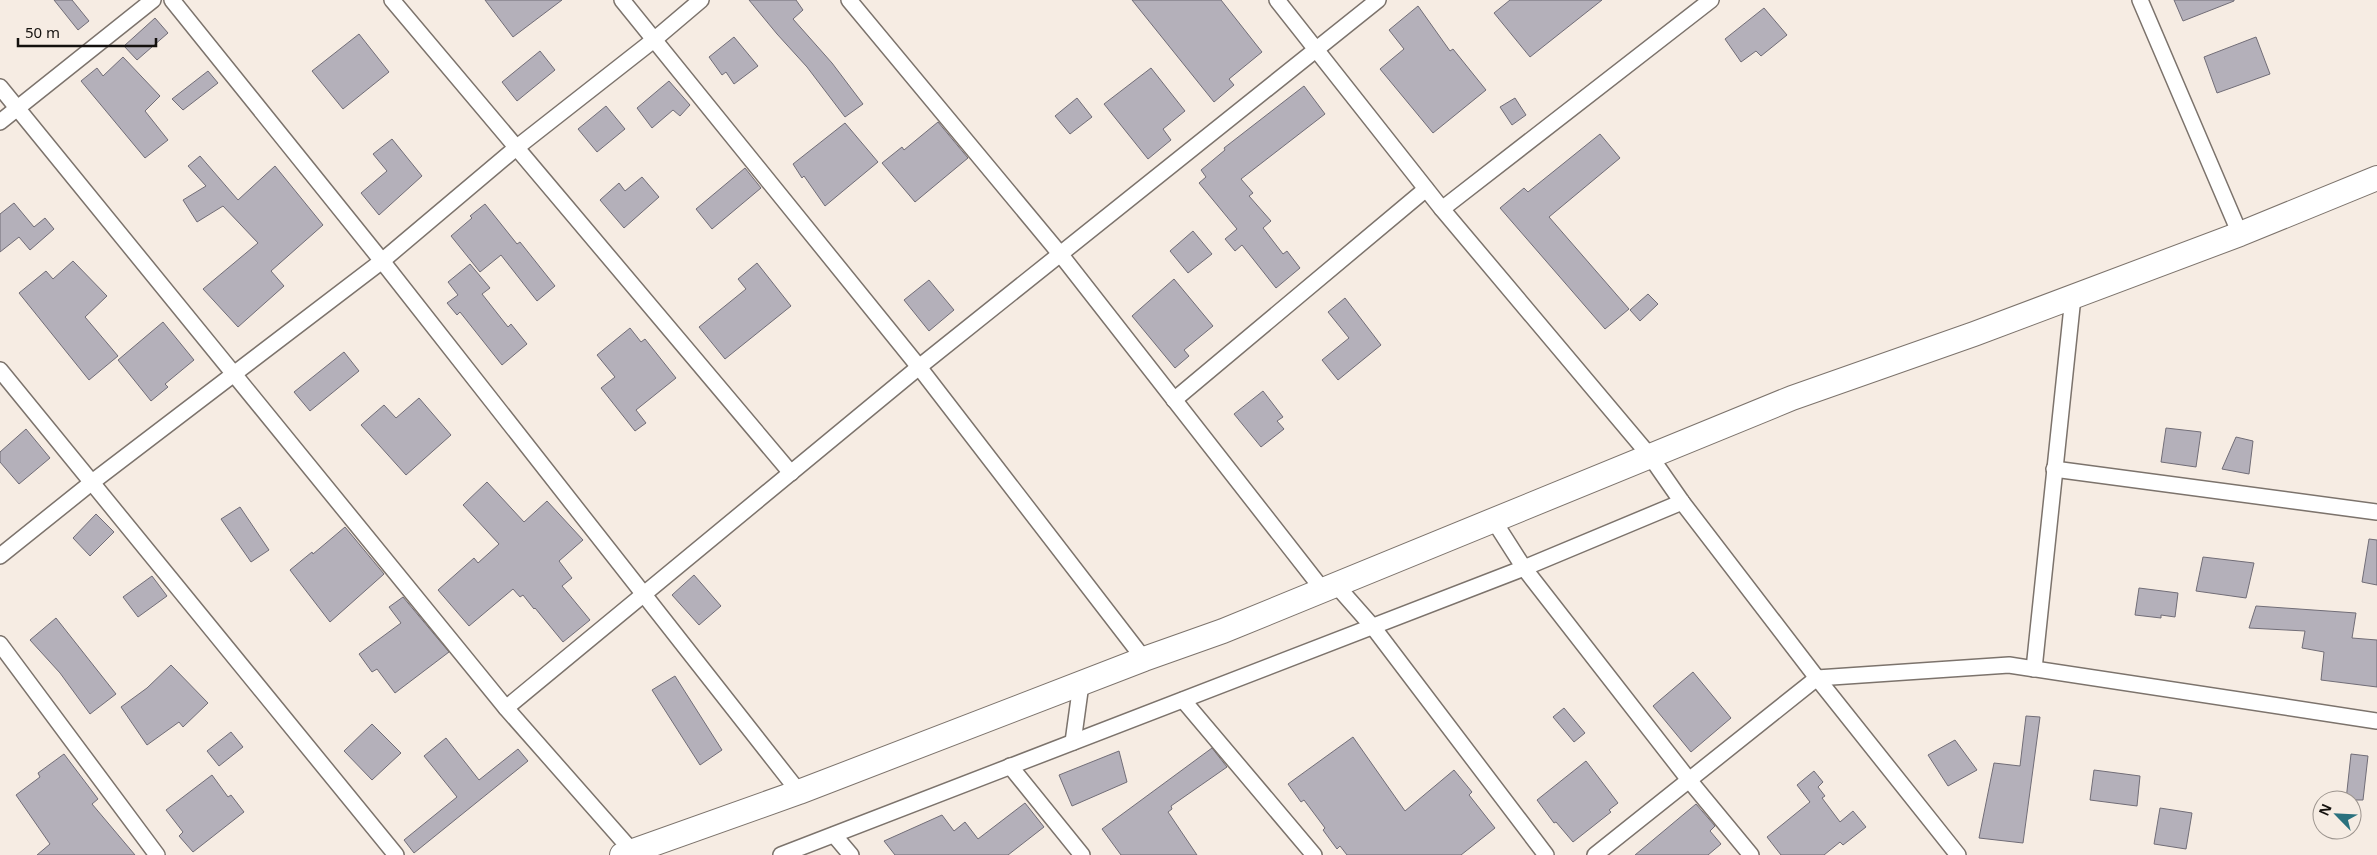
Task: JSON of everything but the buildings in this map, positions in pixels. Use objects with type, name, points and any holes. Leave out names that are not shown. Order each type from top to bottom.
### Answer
[{"type":"main road","points":[[627,853],[799,792],[1144,659],[1223,631],[1792,398],[2073,297],[2240,234],[2377,178]]},
{"type":"street","points":[[0,122],[152,0]]},
{"type":"street","points":[[172,0],[382,261],[799,792]]},
{"type":"street","points":[[392,0],[791,473]]},
{"type":"street","points":[[622,0],[918,367],[1144,659]]},
{"type":"street","points":[[0,556],[91,483],[382,261],[516,148],[655,39],[701,0]]},
{"type":"street","points":[[849,0],[1061,255],[1174,400],[1329,587],[1373,626],[1546,855]]},
{"type":"street","points":[[1277,0],[1442,209],[1650,456],[1682,502],[1817,678],[1958,855]]},
{"type":"street","points":[[506,708],[918,367],[1061,255],[1378,0]]},
{"type":"street","points":[[1442,209],[1711,0]]},
{"type":"street","points":[[2140,0],[2240,234]]},
{"type":"street","points":[[0,87],[506,708],[627,853]]},
{"type":"street","points":[[1174,400],[1426,189]]},
{"type":"street","points":[[2034,668],[2073,297]]},
{"type":"street","points":[[0,370],[396,855]]},
{"type":"street","points":[[2054,469],[2377,512]]},
{"type":"street","points":[[781,855],[1524,568],[1682,502]]},
{"type":"street","points":[[1494,521],[1524,568],[1689,780],[1751,855]]},
{"type":"street","points":[[0,644],[157,855]]},
{"type":"street","points":[[1595,855],[1817,678],[2008,665],[2377,721]]},
{"type":"street","points":[[1073,742],[1081,684]]},
{"type":"street","points":[[1183,700],[1314,855]]},
{"type":"street","points":[[1010,766],[1082,855]]},
{"type":"street","points":[[834,834],[851,855]]}]
